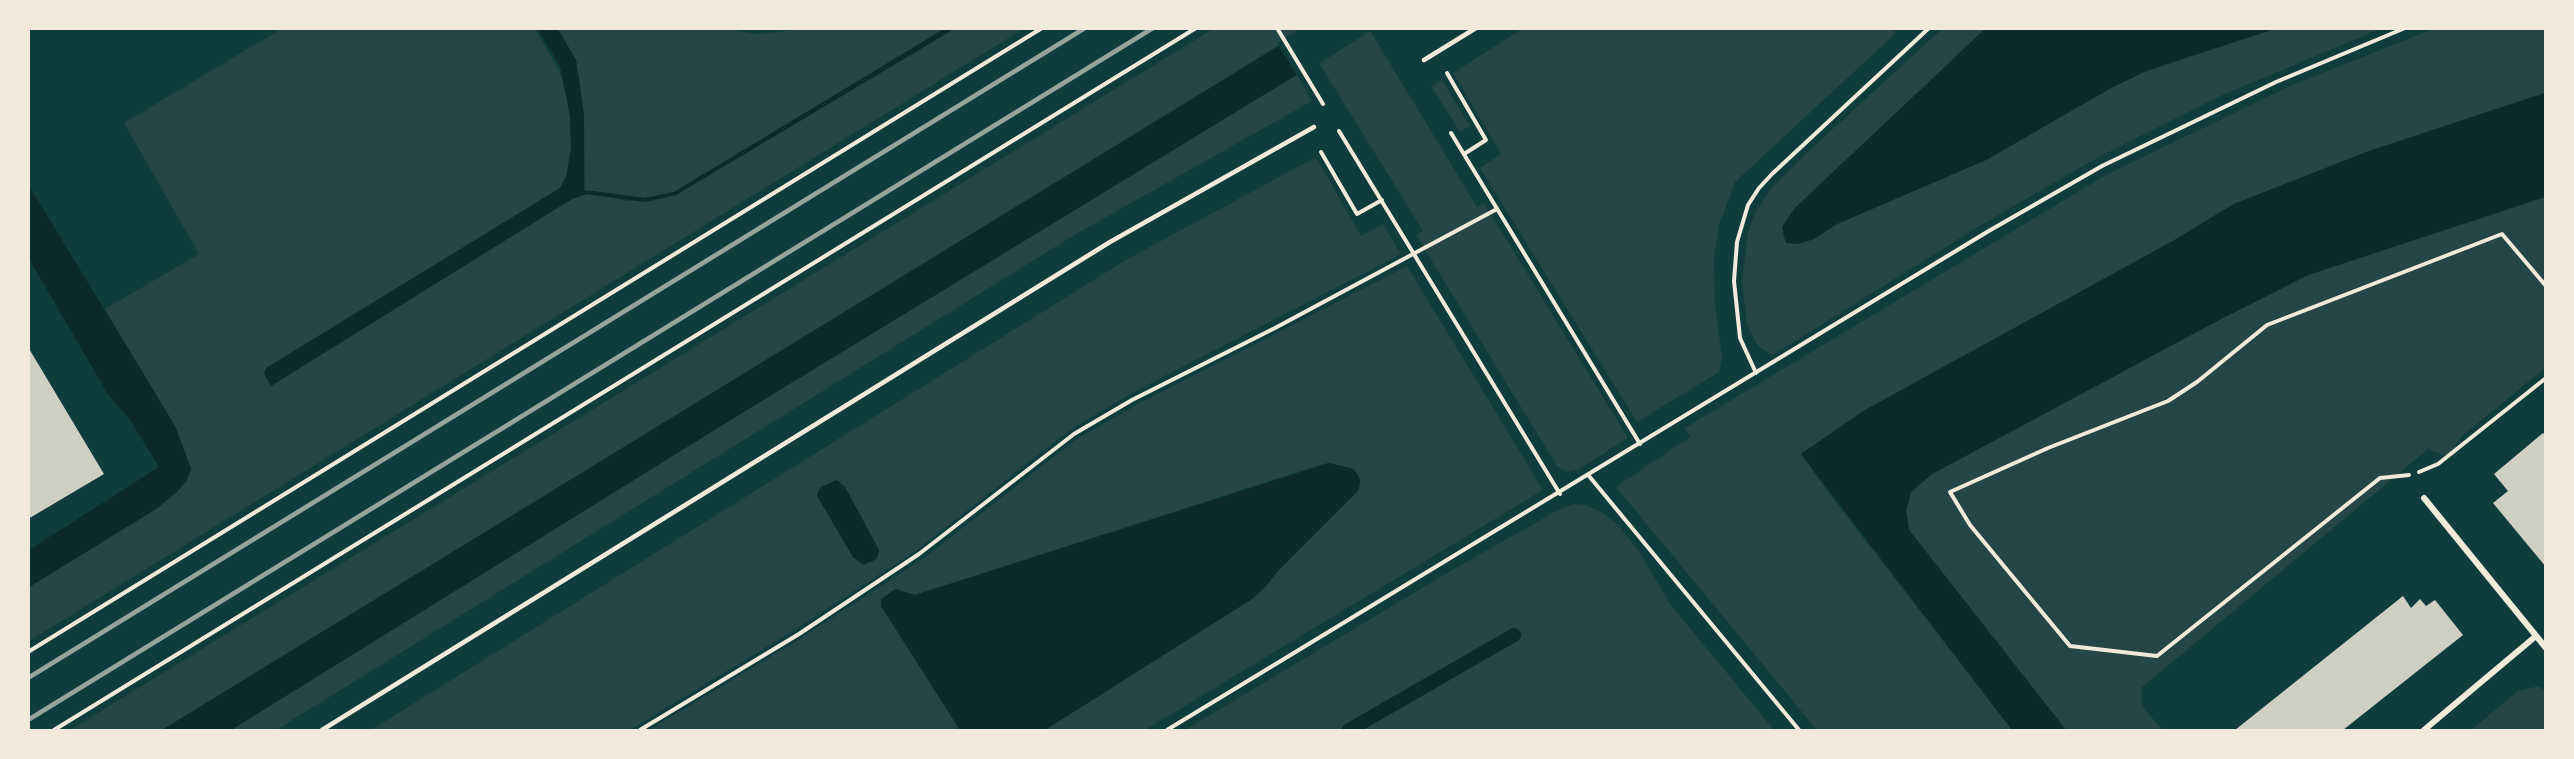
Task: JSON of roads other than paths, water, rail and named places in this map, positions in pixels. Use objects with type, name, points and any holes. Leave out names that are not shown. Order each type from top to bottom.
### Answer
[{"type":"street","points":[[2424,498],[2546,648]]},
{"type":"street","points":[[2424,730],[2536,636]]},
{"type":"lane","points":[[1424,60],[1476,28]]},
{"type":"lane","points":[[322,730],[1110,242],[1314,127]]},
{"type":"waterway","points":[[1349,730],[1514,635]]},
{"type":"railway","points":[[28,678],[1085,28]]},
{"type":"railway","points":[[28,720],[1153,28]]}]
